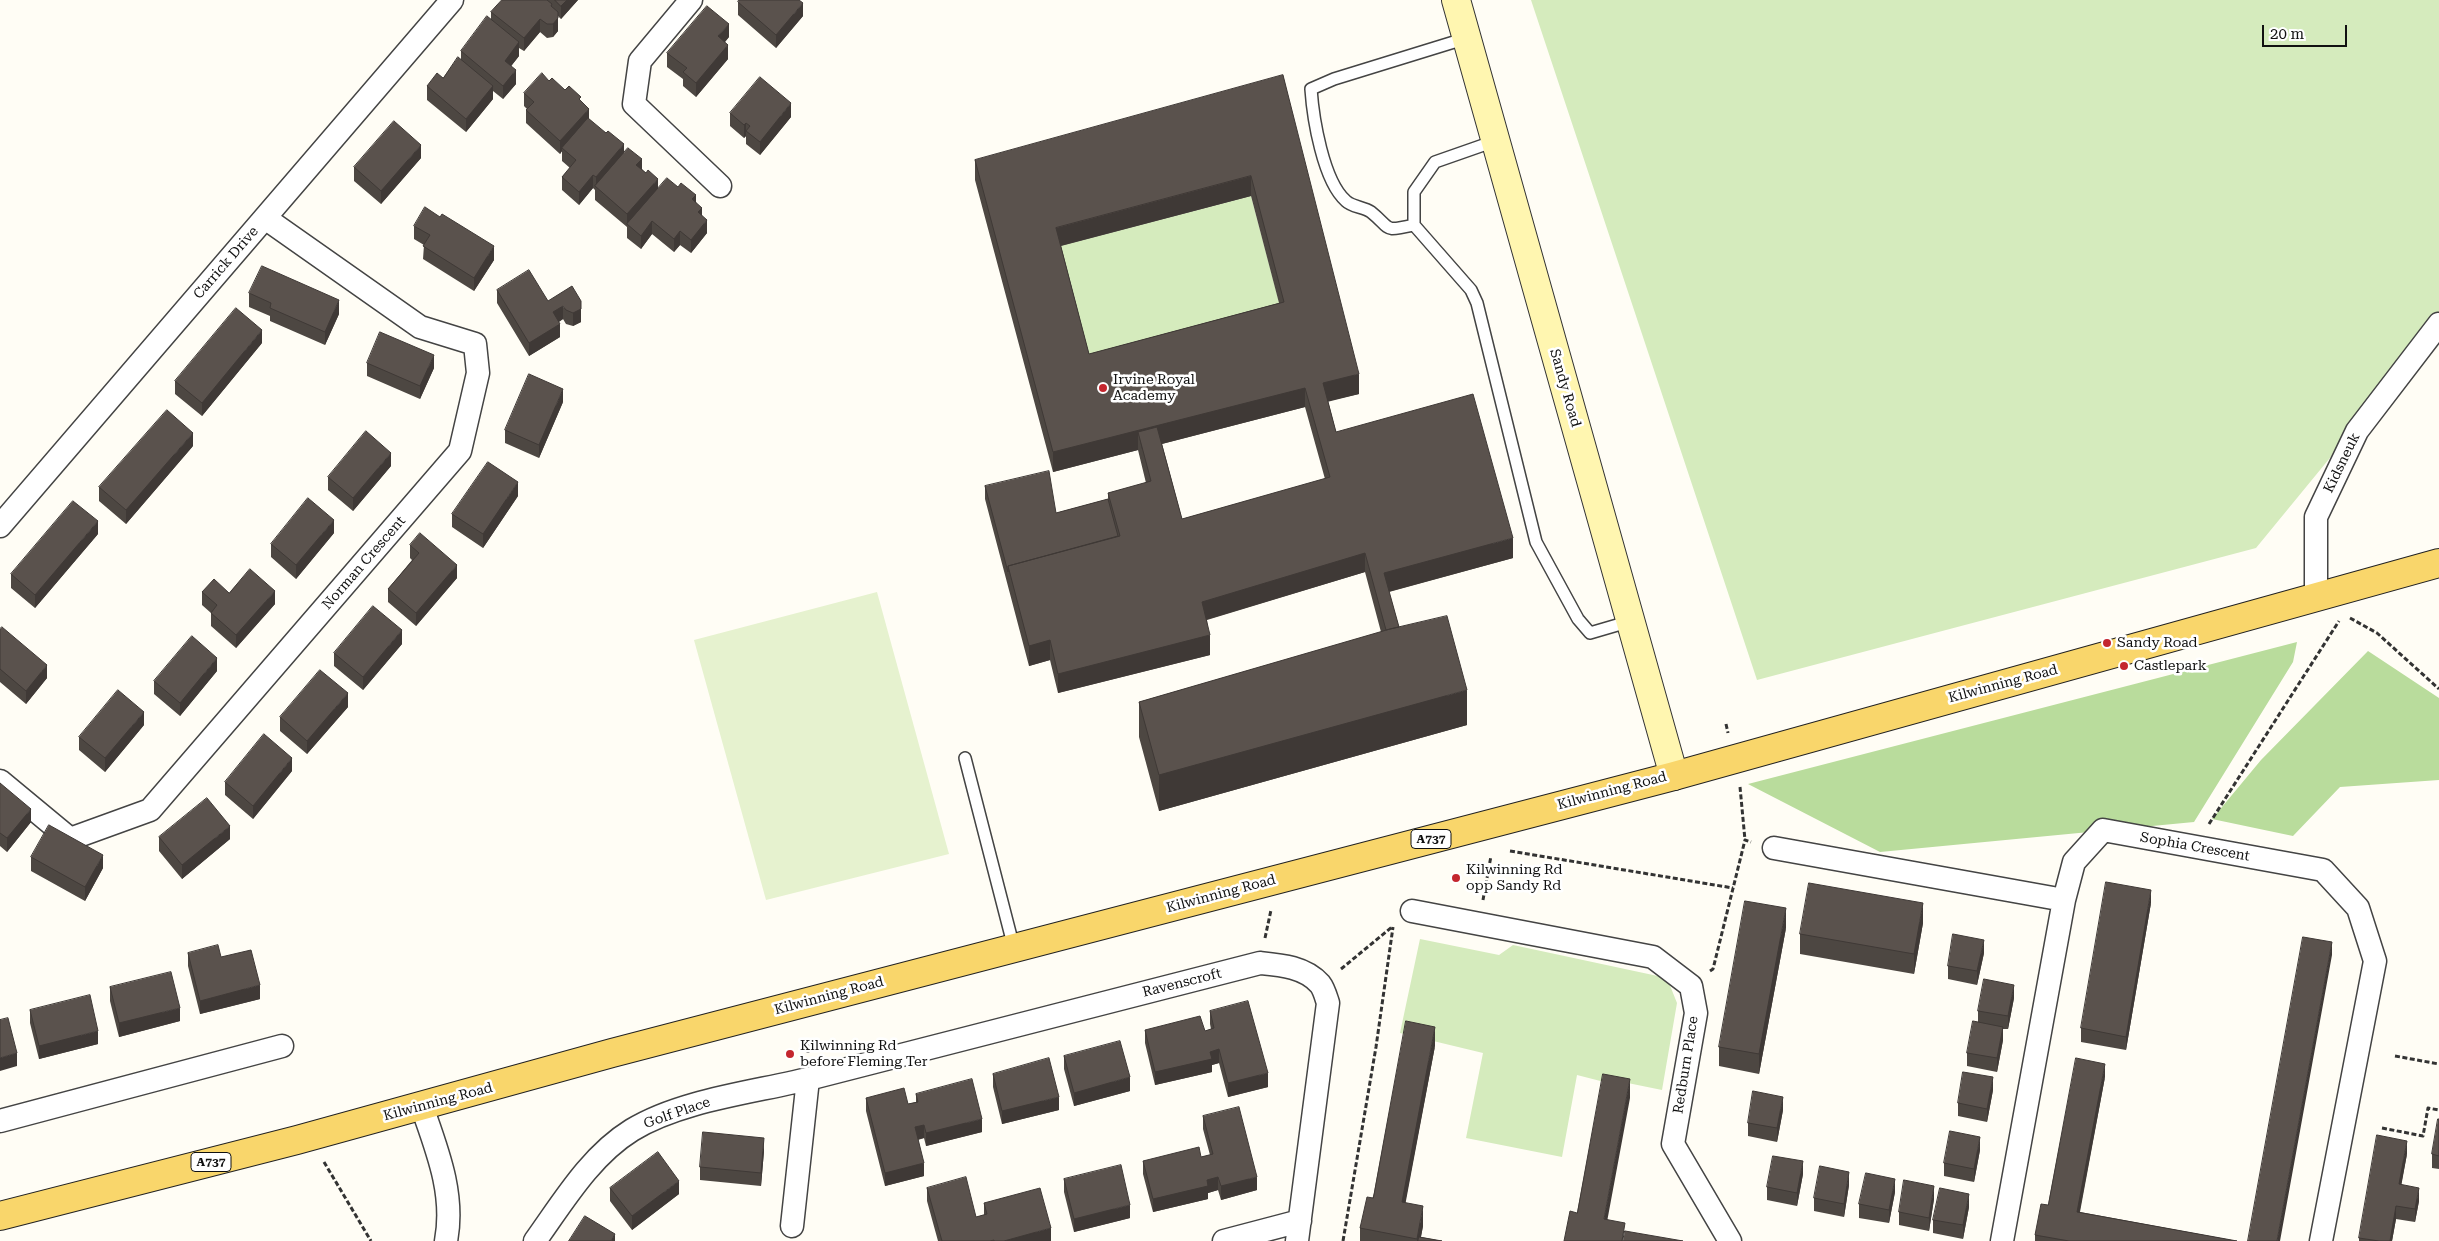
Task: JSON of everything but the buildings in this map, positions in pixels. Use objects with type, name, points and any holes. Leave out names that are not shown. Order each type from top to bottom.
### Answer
[{"type":"main road","name":"Sandy Road","points":[[1456,0],[1674,776]]},
{"type":"main road","name":"Kilwinning Road","points":[[0,1216],[309,1137],[612,1053],[1674,776],[2439,563]]},
{"type":"street","name":"Carrick Drive","points":[[0,526],[452,0]]},
{"type":"street","points":[[690,0],[640,61],[634,104],[720,186]]},
{"type":"street","name":"Norman Crescent","points":[[0,781],[70,839],[150,810],[460,451],[478,373],[475,344],[420,327],[265,218]]},
{"type":"street","name":"Kidsneuk","points":[[2316,598],[2316,517],[2356,431],[2439,324]]},
{"type":"street","name":"Sophia Crescent","points":[[2002,1241],[2064,900],[2074,862],[2104,830],[2323,870],[2358,908],[2374,961],[2321,1241]]},
{"type":"street","points":[[1774,848],[2064,900]]},
{"type":"street","points":[[1412,911],[1653,957],[1691,986]]},
{"type":"street","name":"Ravenscroft","points":[[808,1079],[1260,963],[1286,966],[1299,970],[1321,985]]},
{"type":"street","points":[[1224,1241],[1299,1231],[1328,1003],[1321,985]]},
{"type":"street","name":"Redburn Place","points":[[1691,986],[1696,1013],[1673,1144],[1730,1241]]},
{"type":"street","points":[[0,1121],[282,1046]]},
{"type":"street","points":[[792,1226],[808,1079]]},
{"type":"street","name":"Golf Place","points":[[535,1241],[581,1176],[611,1144],[632,1130],[652,1120],[711,1100],[808,1079]]},
{"type":"street","points":[[422,1107],[439,1155],[447,1190],[449,1226],[446,1241]]},
{"type":"lane","points":[[1414,225],[1393,229],[1383,226],[1370,211],[1346,202],[1329,175],[1313,117],[1311,89],[1334,79],[1467,38]]},
{"type":"lane","points":[[1496,141],[1435,162],[1414,192],[1414,225],[1471,290],[1478,303],[1536,542],[1554,576],[1578,619],[1590,633],[1630,621]]},
{"type":"lane","points":[[965,758],[1014,948]]},
{"type":"path","points":[[2349,618],[2377,633],[2439,690]]},
{"type":"path","points":[[2195,846],[2339,620]]},
{"type":"path","points":[[1691,986],[1714,969],[1745,840],[1740,779]]},
{"type":"path","points":[[1745,840],[1774,848]]},
{"type":"path","points":[[1510,851],[1733,888]]},
{"type":"path","points":[[1479,924],[1491,856]]},
{"type":"path","points":[[1260,963],[1271,906],[1266,882]]},
{"type":"path","points":[[1321,985],[1393,926],[1376,1047],[1342,1241]]},
{"type":"path","points":[[2395,1056],[2439,1064]]},
{"type":"path","points":[[2382,1128],[2423,1136],[2428,1108],[2439,1110]]},
{"type":"path","points":[[309,1137],[370,1241]]},
{"type":"green space","points":[[1531,0],[2439,0],[2439,325],[2256,548],[1757,680]]},
{"type":"green space","points":[[1251,196],[1284,321],[1089,373],[1056,247]]},
{"type":"green space","points":[[877,592],[949,854],[766,900],[694,640]]},
{"type":"green space","points":[[2297,642],[2293,662],[2194,822],[1880,852],[1748,784]]},
{"type":"green space","points":[[2368,651],[2439,698],[2439,780],[2340,787],[2293,836],[2212,819],[2261,760]]},
{"type":"green space","points":[[1420,939],[1499,955],[1513,945],[1667,978],[1677,1003],[1662,1090],[1618,1081],[1616,1085],[1577,1075],[1562,1157],[1466,1138],[1483,1053],[1400,1033]]},
{"type":"place","name":"Irvine Royal Academy","points":[[1103,388]]},
{"type":"place","name":"Sandy Road","points":[[2107,643]]},
{"type":"place","name":"Castlepark","points":[[2124,666]]},
{"type":"place","name":"Kilwinning Rd opp Sandy Rd","points":[[1456,878]]},
{"type":"place","name":"Kilwinning Rd before Fleming Ter","points":[[790,1054]]}]
